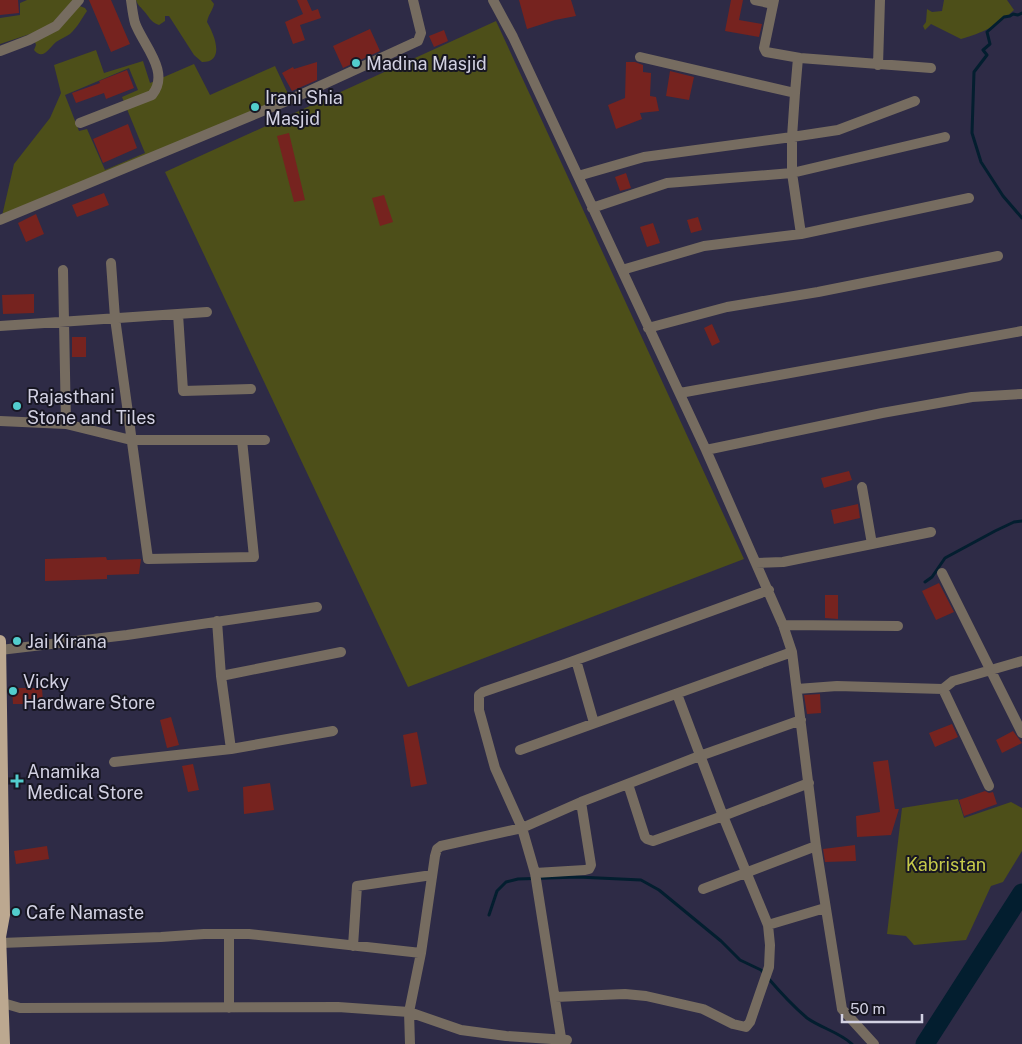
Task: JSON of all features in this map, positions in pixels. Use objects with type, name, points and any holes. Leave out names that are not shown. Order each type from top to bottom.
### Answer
[{"type":"main road","points":[[0,641],[4,860],[4,915],[0,937],[4,1044]]},
{"type":"street","points":[[0,50],[29,40],[56,26],[79,0]]},
{"type":"street","points":[[80,123],[152,95],[155,90],[158,81],[157,67],[135,23],[131,0]]},
{"type":"street","points":[[0,220],[287,101],[418,41],[421,33],[412,0]]},
{"type":"street","points":[[493,0],[513,37],[706,450],[783,625],[792,652],[816,846],[842,1009],[874,1044]]},
{"type":"street","points":[[754,0],[774,2],[764,50],[769,53],[798,58],[931,68]]},
{"type":"street","points":[[878,65],[880,0]]},
{"type":"street","points":[[640,57],[796,93]]},
{"type":"street","points":[[798,58],[792,137],[792,173],[801,234]]},
{"type":"street","points":[[578,176],[644,157],[838,130],[915,101]]},
{"type":"street","points":[[592,208],[667,183],[792,173],[945,137]]},
{"type":"street","points":[[622,270],[704,246],[801,234],[969,198]]},
{"type":"street","points":[[648,328],[727,307],[818,292],[998,256]]},
{"type":"street","points":[[111,263],[115,318],[146,556],[150,559],[254,557],[242,440]]},
{"type":"street","points":[[63,270],[66,424]]},
{"type":"street","points":[[0,326],[207,312]]},
{"type":"street","points":[[178,314],[183,391],[251,388]]},
{"type":"street","points":[[680,394],[1022,331]]},
{"type":"street","points":[[706,450],[891,411],[972,397],[1022,394]]},
{"type":"street","points":[[0,421],[66,424],[131,440],[265,440]]},
{"type":"street","points":[[862,487],[872,544]]},
{"type":"street","points":[[756,563],[783,562],[932,532]]},
{"type":"street","points":[[942,573],[1022,732]]},
{"type":"street","points":[[3,1002],[20,1008],[338,1007],[409,1012],[461,1030],[563,1041],[536,877],[522,828],[492,761],[480,710],[480,695],[483,692],[769,590]]},
{"type":"street","points":[[0,650],[127,636],[317,607]]},
{"type":"street","points":[[217,621],[221,676],[231,749]]},
{"type":"street","points":[[783,625],[898,626]]},
{"type":"street","points":[[221,676],[341,652]]},
{"type":"street","points":[[520,750],[792,652]]},
{"type":"street","points":[[576,660],[594,723]]},
{"type":"street","points":[[797,689],[837,686],[943,689],[953,681],[1022,661]]},
{"type":"street","points":[[943,689],[989,786]]},
{"type":"street","points":[[555,997],[625,994],[646,996],[703,1010],[743,1027],[749,1024],[768,970],[770,945],[768,925],[723,816],[678,694]]},
{"type":"street","points":[[410,1044],[409,1012],[421,953],[437,849],[441,846],[522,828],[581,802],[701,755],[801,720]]},
{"type":"street","points":[[114,762],[231,749],[333,731]]},
{"type":"street","points":[[628,784],[645,837],[655,840],[809,783]]},
{"type":"street","points":[[536,877],[589,869],[581,802]]},
{"type":"street","points":[[703,889],[816,846]]},
{"type":"street","points":[[353,946],[357,886],[432,875]]},
{"type":"street","points":[[768,925],[825,908]]},
{"type":"street","points":[[1,949],[204,934],[249,934],[421,953]]},
{"type":"street","points":[[229,934],[229,1008]]},
{"type":"street","points":[[3,1016],[20,1008]]},
{"type":"green space","points":[[27,0],[77,0],[58,20],[36,32],[0,44],[0,18],[20,15],[20,3]]},
{"type":"green space","points":[[136,0],[211,0],[214,4],[207,22],[215,40],[216,53],[214,57],[209,61],[202,62],[194,55],[169,16],[165,16],[165,21],[159,25],[156,24],[138,5]]},
{"type":"green space","points":[[944,0],[1007,0],[1014,10],[989,28],[961,39],[931,24],[925,30],[923,26],[926,22],[927,9],[932,12],[942,11]]},
{"type":"green space","points":[[77,5],[85,8],[87,11],[75,29],[43,54],[37,53],[34,50],[36,45],[34,39]]},
{"type":"green space","points":[[496,21],[744,559],[408,687],[165,172]]},
{"type":"green space","points":[[96,50],[104,73],[143,61],[150,83],[194,64],[210,95],[275,66],[289,96],[2,216],[14,164],[50,118],[61,93],[54,65]],"holes":[[[129,68],[138,90],[122,97],[145,153],[105,170],[87,129],[79,131],[65,95]]]},
{"type":"green space","name":"Kabristan","points":[[958,799],[964,818],[1011,802],[1022,808],[1022,851],[1003,882],[991,886],[966,940],[914,945],[906,936],[887,934],[902,808]]},
{"type":"building","points":[[0,0],[18,0],[19,13],[0,15]]},
{"type":"building","points":[[89,0],[111,0],[130,44],[111,52]]},
{"type":"building","points":[[297,0],[307,0],[312,11],[318,9],[321,18],[300,25],[305,40],[293,44],[285,22],[303,14]]},
{"type":"building","points":[[519,0],[571,0],[576,16],[555,20],[527,29]]},
{"type":"building","points":[[731,0],[743,0],[739,20],[762,24],[759,37],[725,31]]},
{"type":"building","points":[[370,29],[380,51],[343,68],[333,46]]},
{"type":"building","points":[[444,30],[448,41],[434,47],[429,36]]},
{"type":"building","points":[[317,62],[317,80],[292,91],[282,73],[293,67],[294,69]]},
{"type":"building","points":[[626,62],[635,62],[643,65],[643,72],[651,73],[650,96],[656,97],[659,111],[640,113],[642,119],[616,129],[608,105],[625,98]]},
{"type":"building","points":[[127,70],[134,88],[106,99],[104,93],[76,103],[72,93],[100,83],[99,81]]},
{"type":"building","points":[[670,71],[694,77],[689,100],[666,96]]},
{"type":"building","points":[[128,124],[137,148],[103,163],[93,139]]},
{"type":"building","points":[[289,133],[305,200],[294,202],[277,136]]},
{"type":"building","points":[[626,173],[631,188],[620,191],[615,177]]},
{"type":"building","points":[[104,193],[109,205],[77,217],[72,205]]},
{"type":"building","points":[[384,195],[393,222],[380,226],[372,198]]},
{"type":"building","points":[[36,214],[44,234],[26,242],[18,223]]},
{"type":"building","points":[[698,217],[702,230],[691,233],[687,220]]},
{"type":"building","points":[[653,223],[660,243],[647,247],[640,227]]},
{"type":"building","points":[[34,294],[34,313],[3,314],[2,295]]},
{"type":"building","points":[[712,324],[720,342],[712,346],[704,328]]},
{"type":"building","points":[[72,337],[86,337],[86,357],[72,357]]},
{"type":"building","points":[[849,471],[852,480],[824,488],[821,478]]},
{"type":"building","points":[[858,504],[860,518],[834,524],[831,510]]},
{"type":"building","points":[[106,557],[107,560],[141,559],[139,574],[107,575],[107,579],[45,581],[45,559]]},
{"type":"building","points":[[939,583],[954,612],[936,620],[922,591]]},
{"type":"building","points":[[825,595],[838,595],[838,619],[825,618]]},
{"type":"building","points":[[12,688],[42,688],[43,704],[13,704]]},
{"type":"building","points":[[820,694],[821,713],[807,714],[804,695]]},
{"type":"building","points":[[171,717],[179,745],[167,748],[160,720]]},
{"type":"building","points":[[952,724],[958,737],[935,747],[929,733]]},
{"type":"building","points":[[1013,731],[1022,743],[1002,753],[996,740]]},
{"type":"building","points":[[417,732],[427,784],[411,787],[403,735]]},
{"type":"building","points":[[888,760],[895,809],[899,809],[891,835],[857,837],[856,816],[880,812],[873,762]]},
{"type":"building","points":[[193,764],[199,790],[188,792],[182,766]]},
{"type":"building","points":[[270,783],[274,810],[244,814],[243,787]]},
{"type":"building","points":[[985,791],[993,792],[997,804],[964,816],[959,800]]},
{"type":"building","points":[[855,845],[856,861],[825,862],[823,849]]},
{"type":"building","points":[[47,846],[49,859],[16,864],[14,851]]},
{"type":"waterway","points":[[1022,13],[1004,17],[987,32],[990,44],[983,50],[987,55],[974,72],[972,133],[981,162],[1003,196],[1022,218]]},
{"type":"waterway","points":[[925,582],[932,577],[945,558],[995,531],[1014,522],[1022,521]]},
{"type":"waterway","points":[[489,915],[497,891],[506,882],[518,879],[578,877],[641,880],[659,890],[721,941],[740,960],[764,973]]},
{"type":"waterway","points":[[925,1044],[1022,893]]},
{"type":"waterway","points":[[768,978],[807,1018],[852,1044]]},
{"type":"place","name":"Madina Masjid","points":[[356,63]]},
{"type":"place","name":"Irani Shia Masjid","points":[[255,107]]},
{"type":"place","name":"Rajasthani Stone and Tiles","points":[[17,406]]},
{"type":"place","name":"Jai Kirana","points":[[17,641]]},
{"type":"place","name":"Vicky Hardware Store","points":[[13,691]]},
{"type":"place","name":"Anamika Medical Store","points":[[17,781]]},
{"type":"place","name":"Cafe Namaste","points":[[16,912]]}]
